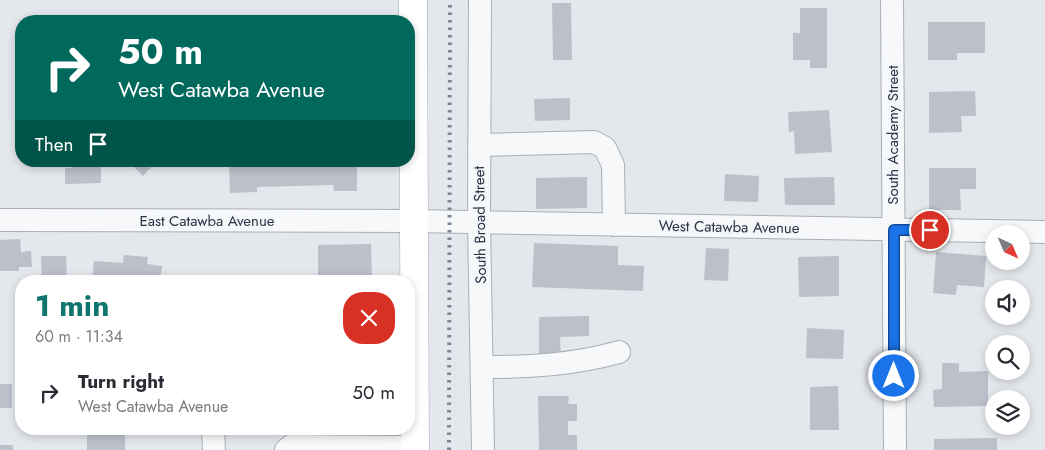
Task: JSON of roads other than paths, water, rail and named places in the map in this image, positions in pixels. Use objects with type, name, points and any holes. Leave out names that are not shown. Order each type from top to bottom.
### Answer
[{"type":"main road","points":[[413,0],[413,15]]},
{"type":"main road","points":[[414,167],[414,275]]},
{"type":"main road","points":[[415,435],[415,449]]},
{"type":"street","name":"South Broad Street","points":[[480,0],[479,222],[483,450]]},
{"type":"street","name":"South Academy Street","points":[[892,0],[895,450]]},
{"type":"street","points":[[479,144],[594,142],[605,148],[613,165],[614,224]]},
{"type":"street","name":"East Catawba Avenue","points":[[0,220],[414,221]]},
{"type":"street","name":"West Catawba Avenue","points":[[414,221],[1045,232]]},
{"type":"street","points":[[482,368],[527,367],[584,362],[619,352]]},
{"type":"street","points":[[213,435],[214,450]]},
{"type":"street","points":[[286,450],[291,446],[415,449]]},
{"type":"railway","points":[[449,450],[450,0]]}]
